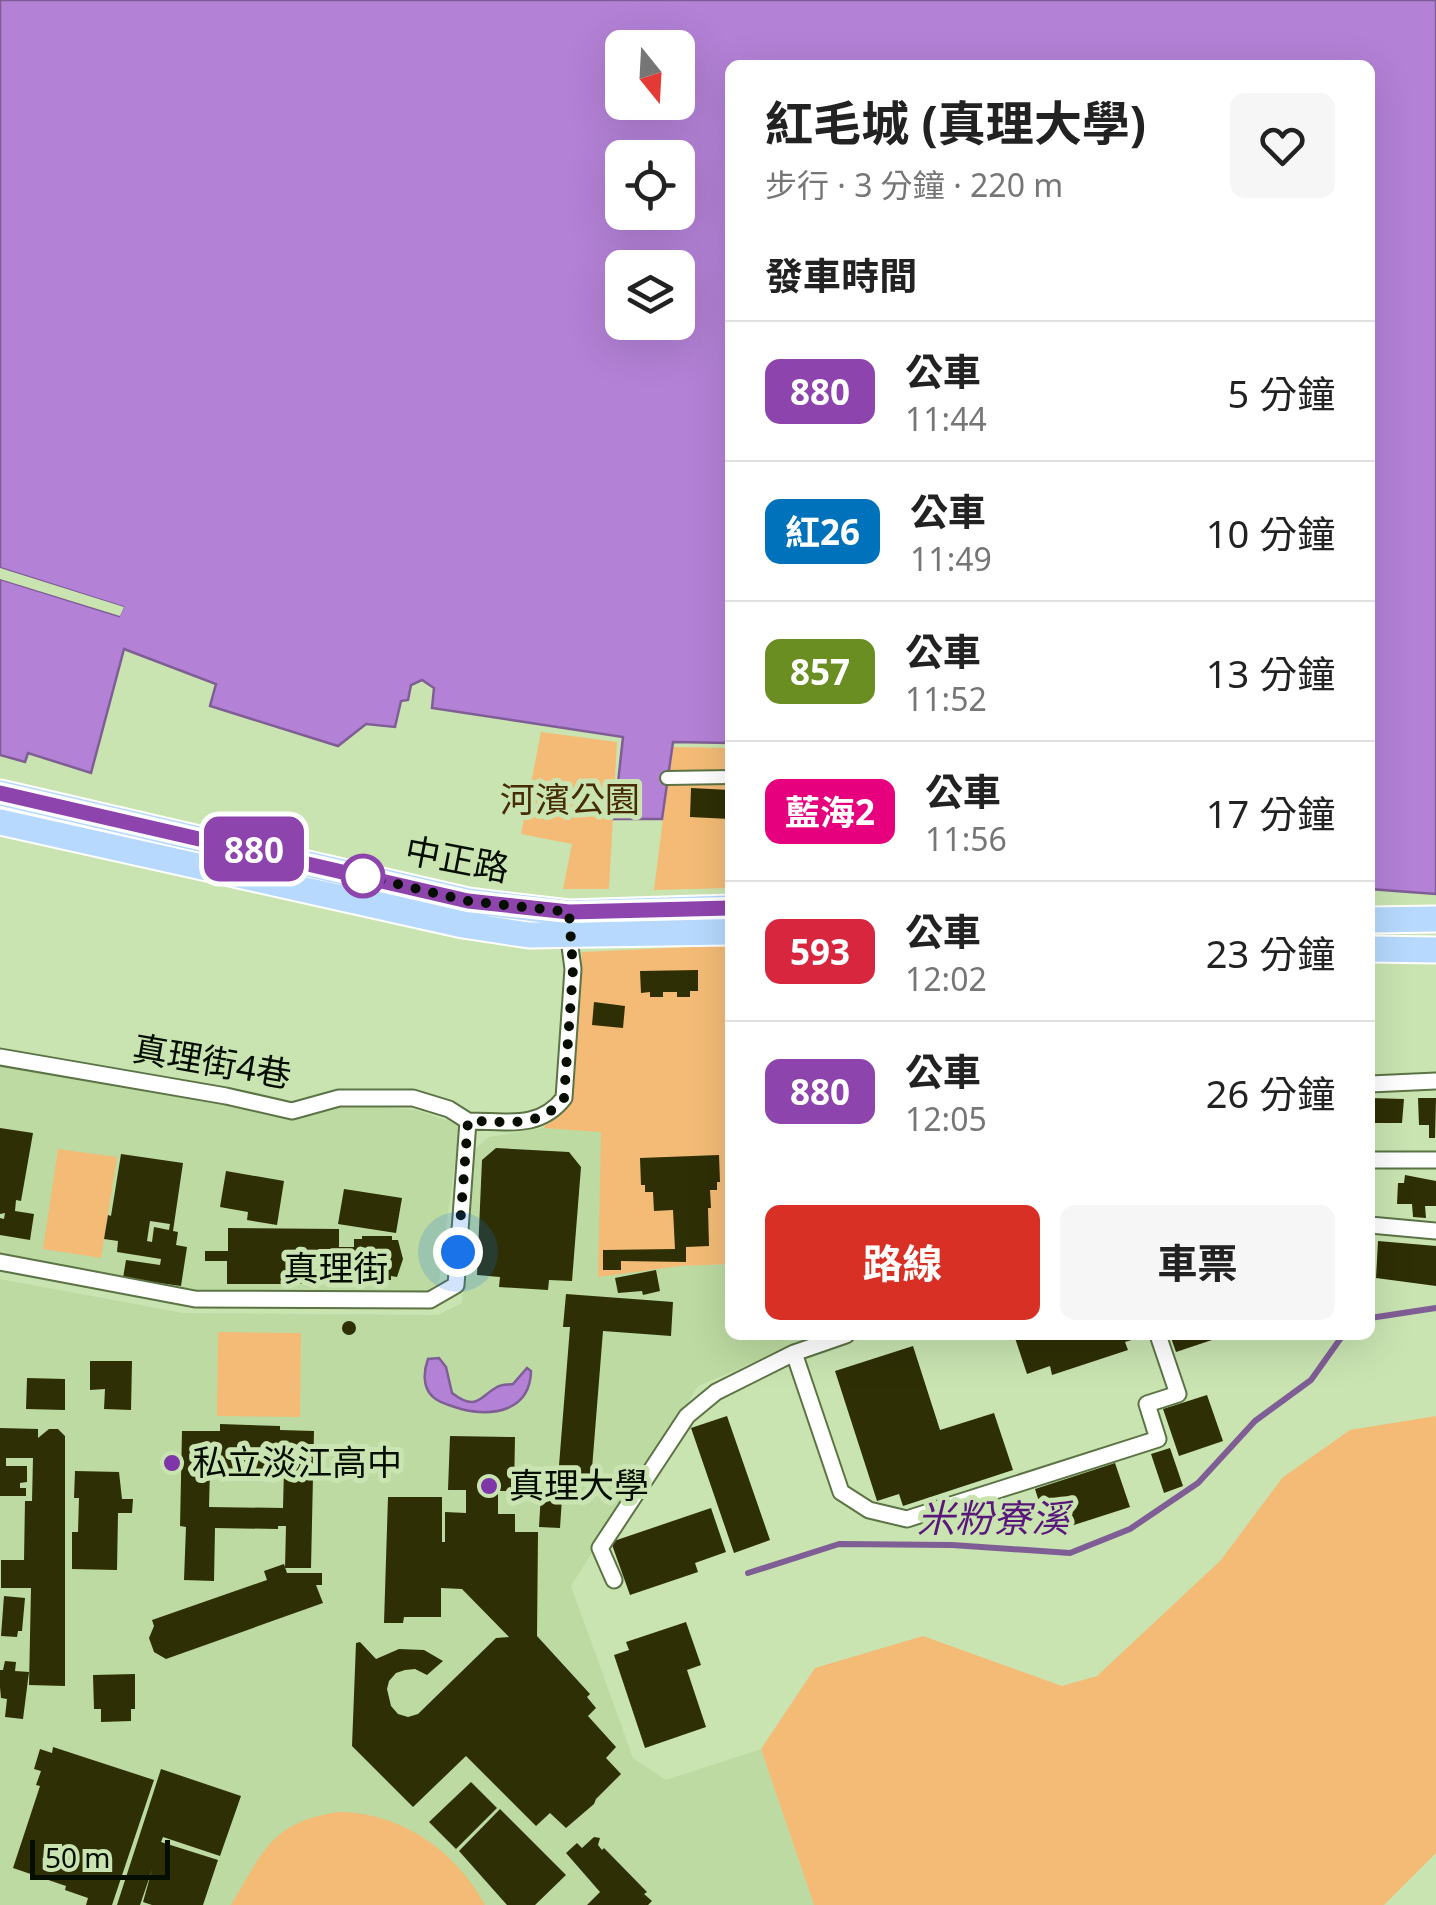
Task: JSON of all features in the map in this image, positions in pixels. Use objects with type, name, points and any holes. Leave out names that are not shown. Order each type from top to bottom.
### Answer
[{"type":"main road","name":"中正路","points":[[0,793],[568,924],[725,932]]},
{"type":"main road","name":"中正路","points":[[0,822],[463,925],[528,935],[568,924],[725,908]]},
{"type":"main road","points":[[1375,926],[1436,919]]},
{"type":"main road","points":[[1375,949],[1436,950]]},
{"type":"street","points":[[667,778],[725,777]]},
{"type":"street","points":[[468,1121],[537,1121],[564,1098],[573,969],[568,924]]},
{"type":"street","name":"真理街4巷","points":[[0,1057],[208,1092],[292,1111],[339,1098],[413,1098],[450,1109],[468,1121]]},
{"type":"street","points":[[1375,1084],[1436,1081]]},
{"type":"street","name":"真理街","points":[[0,1262],[195,1299],[430,1300],[456,1285],[468,1121]]},
{"type":"street","points":[[1375,1160],[1436,1160]]},
{"type":"street","points":[[1375,1225],[1436,1231]]},
{"type":"street","points":[[614,1580],[600,1548],[688,1416],[716,1392],[794,1352],[831,1340]]},
{"type":"street","points":[[794,1352],[841,1492],[869,1510],[908,1520],[1158,1439],[1147,1404],[1178,1394],[1160,1340]]},
{"type":"shaded area","points":[[0,0],[1436,0],[1436,894],[1375,889],[1375,60],[725,60],[725,743],[673,742],[662,819],[614,819],[623,737],[432,708],[434,688],[422,680],[411,685],[408,700],[401,701],[395,727],[366,724],[338,746],[210,706],[216,684],[124,649],[91,773],[28,753],[25,762],[0,755],[0,579],[119,616],[123,607],[0,568]]},
{"type":"shaded area","points":[[0,1062],[220,1100],[289,1117],[345,1104],[416,1110],[460,1125],[439,1282],[422,1294],[197,1295],[0,1260]]},
{"type":"shaded area","name":"真理大學","points":[[543,1128],[601,1131],[680,1266],[725,1264],[725,1340],[806,1340],[698,1386],[571,1586],[633,1758],[666,1780],[761,1749],[814,1905],[0,1905],[0,1279],[183,1313],[438,1315],[462,1303],[472,1151],[489,1137]]},
{"type":"shaded area","points":[[439,1358],[446,1367],[452,1393],[460,1399],[477,1401],[499,1386],[513,1384],[527,1368],[531,1371],[529,1384],[517,1403],[508,1408],[485,1412],[461,1409],[438,1401],[427,1388],[428,1359]]},
{"type":"green space","name":"河濱公園","points":[[541,732],[617,742],[609,889],[563,889],[572,844],[521,834]]},
{"type":"green space","points":[[672,747],[725,748],[725,888],[654,890]]},
{"type":"green space","points":[[725,945],[725,1264],[598,1277],[601,1132],[543,1128],[566,1104],[582,952]]},
{"type":"green space","points":[[58,1149],[117,1157],[101,1258],[43,1249]]},
{"type":"green space","points":[[218,1332],[301,1333],[300,1417],[217,1416]]},
{"type":"green space","points":[[1436,1416],[1436,1853],[1384,1905],[814,1905],[761,1749],[815,1668],[923,1636],[1062,1686],[1097,1676],[1221,1560],[1282,1478],[1350,1430]]},
{"type":"green space","points":[[338,1812],[383,1819],[424,1838],[459,1868],[485,1905],[231,1905],[271,1842],[298,1823]]},
{"type":"pier","points":[[0,568],[124,607],[120,616],[0,579],[0,574],[98,604],[0,573]]},
{"type":"building","points":[[691,788],[725,790],[725,819],[690,817]]},
{"type":"building","points":[[698,970],[698,991],[690,991],[690,997],[677,997],[677,992],[663,992],[663,997],[641,993],[640,971]]},
{"type":"building","points":[[594,1002],[625,1006],[623,1028],[592,1025]]},
{"type":"building","points":[[1375,1098],[1404,1099],[1402,1123],[1375,1123]]},
{"type":"building","points":[[1418,1098],[1436,1098],[1435,1138],[1429,1138],[1429,1125],[1419,1125]]},
{"type":"building","points":[[0,1128],[33,1133],[21,1201],[16,1200],[15,1211],[34,1214],[30,1240],[0,1235],[0,1218],[4,1219],[5,1213],[0,1214]]},
{"type":"building","points":[[496,1148],[569,1152],[581,1167],[572,1281],[549,1280],[548,1290],[499,1287],[500,1277],[477,1275],[482,1160]]},
{"type":"building","points":[[121,1154],[183,1163],[173,1231],[178,1232],[176,1245],[187,1247],[181,1286],[123,1278],[126,1260],[160,1265],[161,1259],[117,1252],[118,1241],[104,1239],[108,1215],[111,1216]],"holes":[[[150,1221],[170,1224],[169,1230],[154,1227],[152,1242],[147,1241]]]},
{"type":"building","points":[[719,1155],[720,1182],[717,1190],[710,1190],[708,1208],[709,1246],[686,1247],[686,1262],[621,1261],[621,1270],[603,1270],[603,1250],[675,1249],[673,1210],[654,1211],[653,1192],[645,1192],[645,1185],[641,1185],[640,1158]]},
{"type":"building","points":[[226,1171],[284,1181],[277,1225],[247,1220],[248,1212],[220,1207]]},
{"type":"building","points":[[1405,1175],[1436,1181],[1436,1206],[1425,1206],[1426,1218],[1413,1217],[1412,1204],[1397,1204],[1398,1183],[1404,1183]]},
{"type":"building","points":[[344,1189],[402,1198],[396,1233],[338,1224]]},
{"type":"building","points":[[228,1228],[339,1229],[339,1247],[354,1247],[354,1239],[362,1236],[392,1236],[392,1240],[398,1240],[403,1259],[397,1277],[391,1276],[391,1280],[361,1280],[361,1276],[354,1276],[354,1268],[339,1268],[338,1284],[227,1284],[227,1261],[205,1261],[205,1251],[228,1251]]},
{"type":"building","points":[[1378,1241],[1436,1246],[1436,1286],[1376,1278]]},
{"type":"building","points":[[656,1270],[660,1291],[643,1295],[642,1291],[618,1293],[615,1278]]},
{"type":"building","points":[[566,1294],[673,1302],[671,1336],[603,1331],[591,1481],[580,1480],[578,1498],[562,1498],[560,1528],[539,1527],[542,1477],[558,1478],[570,1327],[563,1327]]},
{"type":"building","points":[[349,1321],[356,1328],[349,1335],[342,1328]]},
{"type":"building","points":[[1016,1340],[1132,1340],[1125,1342],[1128,1350],[1052,1375],[1050,1366],[1027,1374]]},
{"type":"building","points":[[1172,1340],[1212,1340],[1176,1352]]},
{"type":"building","points":[[913,1346],[940,1430],[994,1413],[1013,1470],[903,1506],[899,1494],[877,1501],[835,1371]]},
{"type":"building","points":[[90,1361],[132,1361],[131,1410],[104,1409],[105,1389],[90,1390]]},
{"type":"building","points":[[27,1378],[65,1379],[65,1410],[26,1409]]},
{"type":"building","points":[[1207,1395],[1223,1441],[1179,1456],[1163,1409]]},
{"type":"building","points":[[727,1416],[770,1540],[734,1553],[691,1428]]},
{"type":"building","points":[[220,1424],[314,1431],[311,1568],[285,1568],[286,1526],[215,1528],[214,1581],[184,1580],[186,1527],[180,1526],[182,1431],[220,1431]],"holes":[[[210,1469],[284,1470],[283,1508],[209,1507]]]},
{"type":"building","points":[[0,1428],[38,1429],[38,1438],[49,1429],[58,1429],[65,1436],[65,1686],[29,1685],[31,1588],[1,1588],[1,1560],[24,1560],[25,1501],[32,1501],[33,1458],[6,1458],[6,1466],[27,1466],[27,1482],[20,1483],[20,1488],[26,1488],[26,1496],[0,1496]]},
{"type":"building","points":[[450,1436],[515,1437],[514,1491],[498,1491],[498,1514],[515,1514],[515,1532],[538,1532],[537,1636],[590,1694],[587,1697],[596,1708],[588,1716],[616,1747],[606,1758],[621,1774],[566,1828],[550,1813],[536,1826],[466,1756],[413,1807],[352,1746],[356,1643],[360,1642],[376,1659],[399,1649],[424,1650],[443,1661],[427,1675],[415,1669],[405,1670],[389,1681],[391,1706],[408,1717],[418,1714],[496,1638],[509,1637],[462,1589],[441,1588],[441,1617],[404,1617],[403,1623],[384,1623],[388,1497],[442,1497],[442,1542],[445,1512],[466,1513],[466,1490],[448,1490]]},
{"type":"building","points":[[1170,1448],[1183,1486],[1164,1493],[1151,1454]]},
{"type":"building","points":[[1115,1463],[1130,1507],[1049,1533],[1035,1489]]},
{"type":"building","points":[[75,1471],[119,1472],[122,1499],[133,1499],[132,1513],[118,1513],[117,1570],[72,1569],[72,1532],[78,1532]]},
{"type":"building","points":[[711,1508],[726,1552],[695,1563],[698,1572],[630,1595],[611,1542]]},
{"type":"building","points":[[284,1564],[287,1573],[322,1573],[322,1585],[316,1585],[323,1603],[166,1659],[154,1652],[149,1638],[152,1620],[267,1580],[264,1571]]},
{"type":"building","points":[[4,1596],[25,1598],[22,1631],[18,1631],[17,1637],[1,1636]]},
{"type":"building","points":[[686,1622],[701,1665],[687,1670],[706,1727],[645,1748],[614,1655],[629,1650],[626,1642]]},
{"type":"building","points":[[5,1661],[16,1662],[15,1671],[29,1672],[23,1719],[5,1717],[7,1699],[1,1698],[0,1670]]},
{"type":"building","points":[[135,1674],[131,1721],[101,1722],[101,1709],[94,1709],[93,1675]]},
{"type":"building","points":[[53,1747],[154,1780],[112,1905],[86,1905],[88,1898],[65,1890],[66,1886],[13,1868],[40,1786],[36,1785],[41,1771],[34,1769],[40,1749],[52,1753]]},
{"type":"building","points":[[161,1769],[241,1796],[220,1856],[163,1837],[161,1842],[218,1860],[203,1905],[143,1902],[152,1870],[140,1905],[117,1905]]},
{"type":"building","points":[[471,1782],[497,1808],[456,1849],[429,1822]]},
{"type":"building","points":[[500,1809],[566,1875],[535,1905],[507,1905],[459,1851]]},
{"type":"building","points":[[594,1837],[600,1838],[598,1845],[602,1850],[647,1892],[644,1894],[652,1901],[648,1905],[587,1905],[600,1892],[566,1853],[577,1843],[582,1848]]},
{"type":"waterway","name":"米粉寮溪","points":[[1375,1317],[1436,1308]]},
{"type":"waterway","name":"米粉寮溪","points":[[748,1573],[839,1544],[952,1545],[1070,1553],[1130,1529],[1198,1483],[1255,1421],[1311,1380],[1339,1340]]},
{"type":"bus line","name":"880","points":[[0,793],[468,901],[569,912],[725,908]]},
{"type":"place","name":"私立淡江高中","points":[[172,1463]]},
{"type":"place","name":"真理大學","points":[[489,1486]]},
{"type":"route","points":[[363,876],[468,901],[569,912],[573,969],[564,1098],[537,1121],[468,1121],[458,1252]]}]
